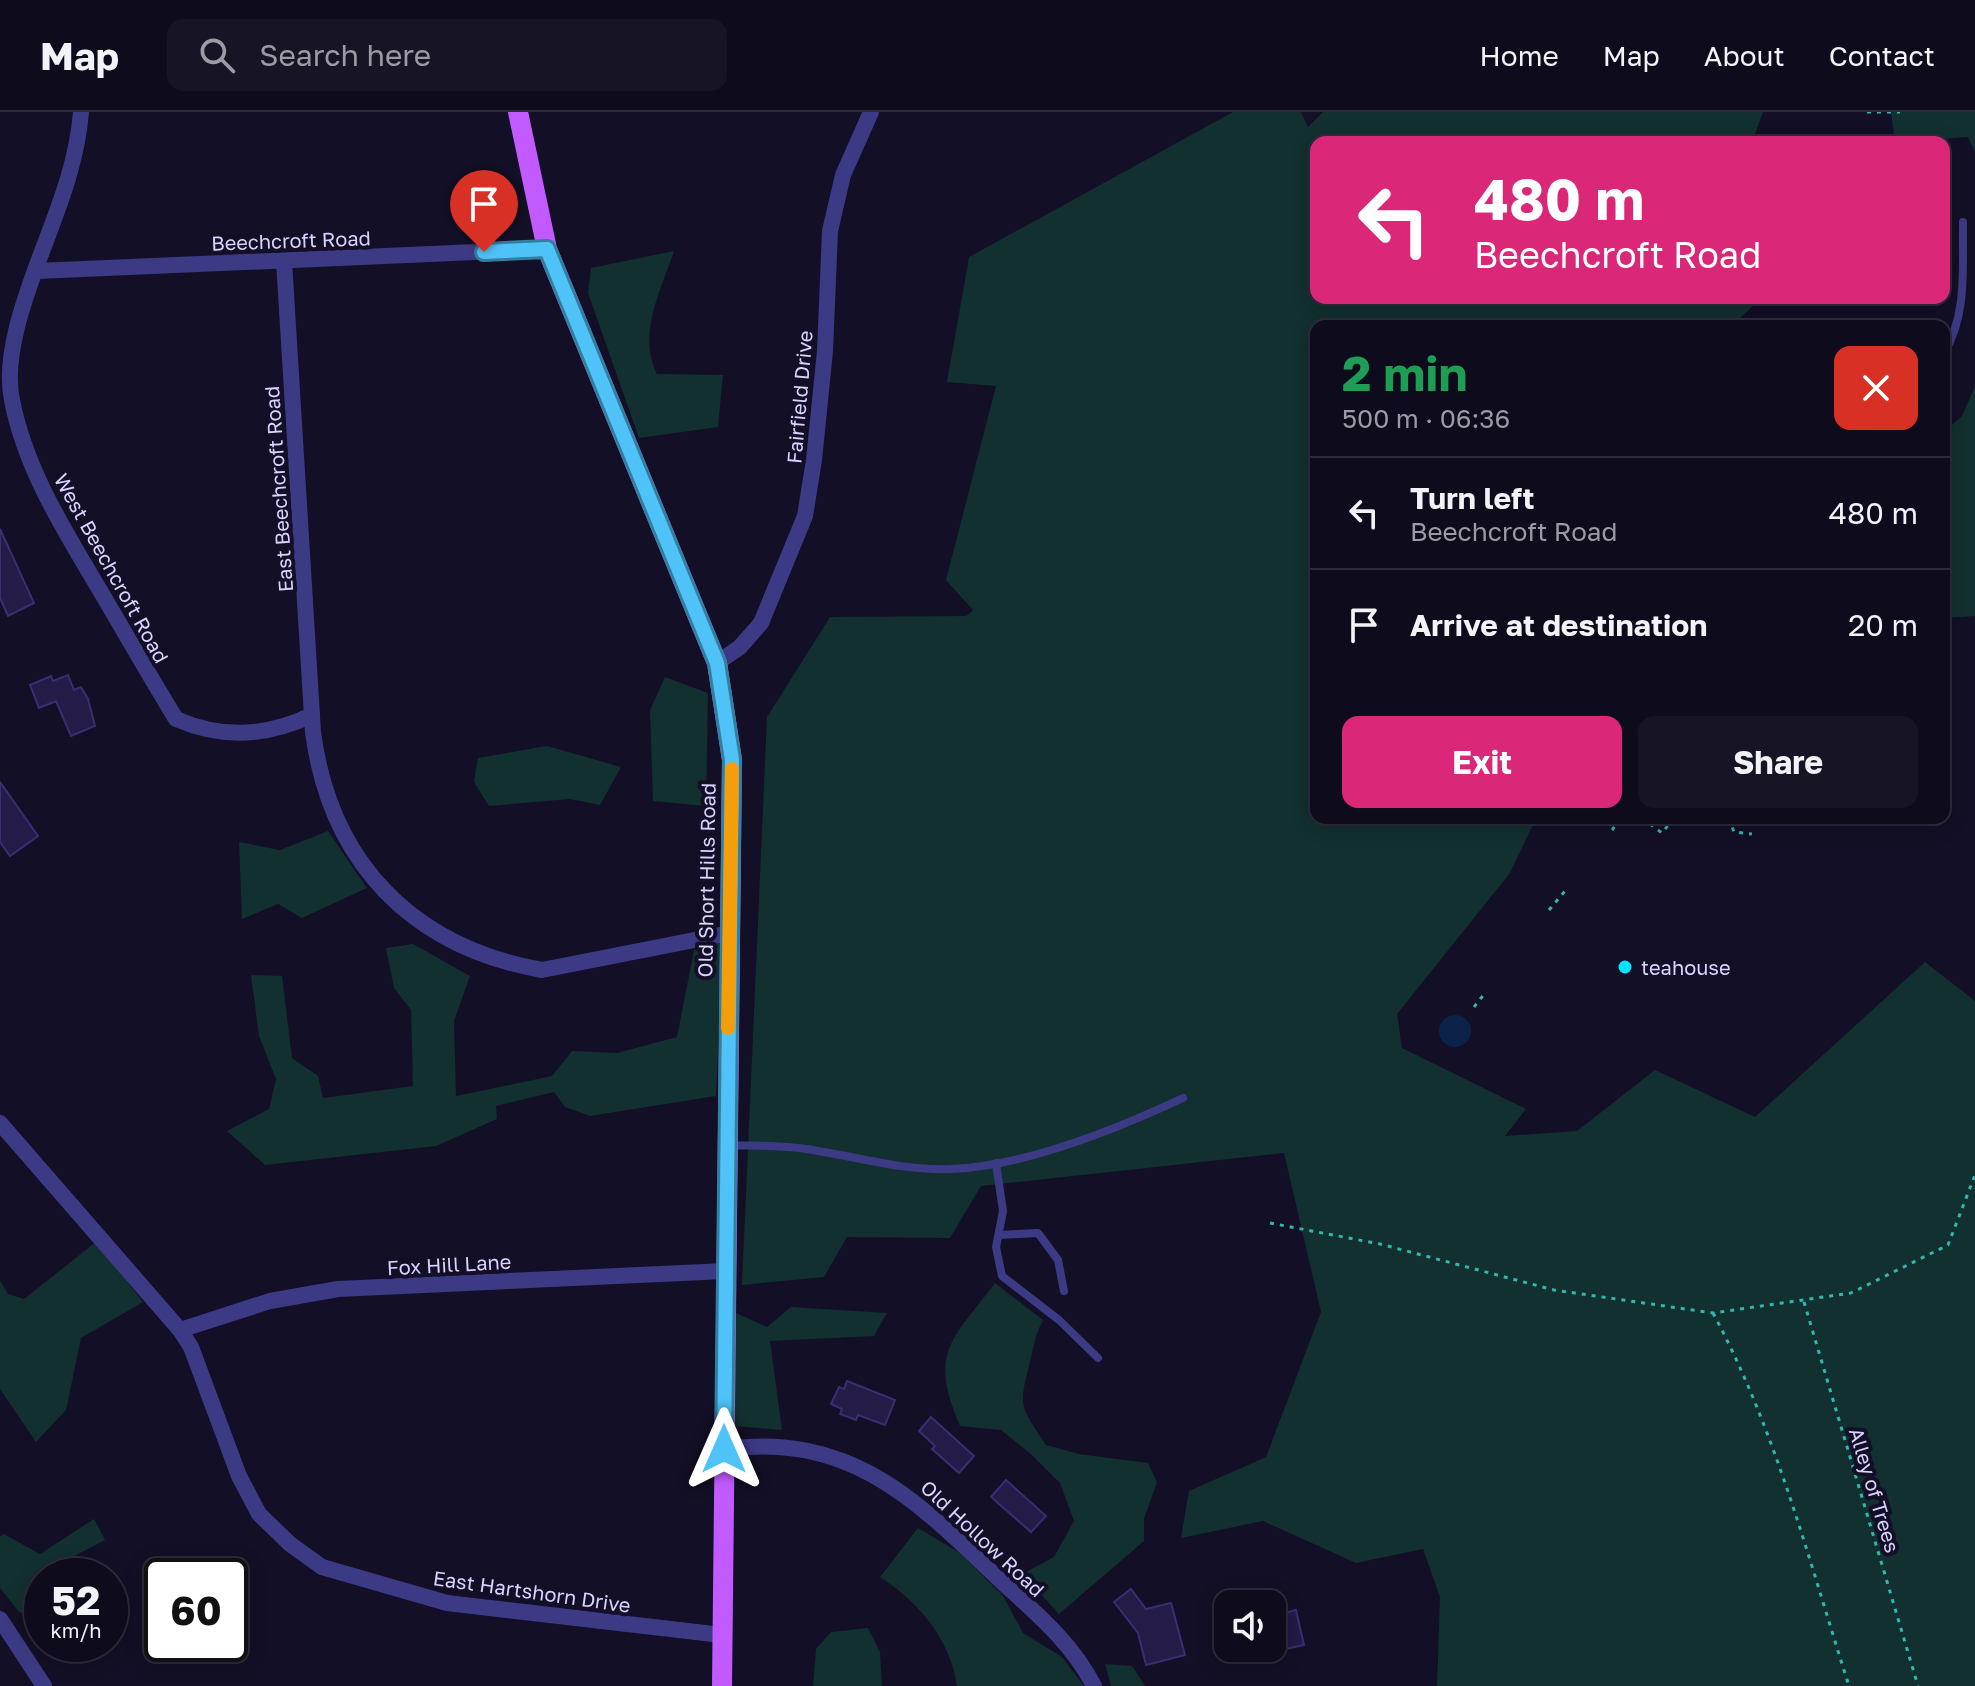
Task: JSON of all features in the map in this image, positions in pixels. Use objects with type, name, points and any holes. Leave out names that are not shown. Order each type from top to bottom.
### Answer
[{"type":"main road","name":"Old Short Hills Road","points":[[518,112],[547,249],[717,663],[732,760],[722,1686]]},
{"type":"street","name":"West Beechcroft Road","points":[[81,112],[78,147],[17,325],[9,363],[11,398],[23,443],[59,521],[176,719],[204,729],[250,734],[280,729],[312,715]]},
{"type":"street","name":"Fairfield Drive","points":[[717,663],[740,647],[761,623],[796,545],[805,516],[825,351],[830,231],[843,175],[871,112]]},
{"type":"street","name":"Beechcroft Road","points":[[37,271],[547,249]]},
{"type":"street","name":"East Beechcroft Road","points":[[284,261],[312,715],[324,790],[345,839],[360,862],[396,903],[452,942],[489,958],[542,970],[730,933]]},
{"type":"street","name":"East Hartshorn Drive","points":[[0,1122],[180,1330],[191,1347],[239,1476],[259,1514],[290,1544],[322,1567],[447,1603],[722,1635]]},
{"type":"street","name":"Fox Hill Lane","points":[[180,1330],[270,1301],[338,1289],[725,1271]]},
{"type":"street","name":"Old Hollow Road","points":[[724,1449],[770,1446],[808,1451],[845,1460],[890,1482],[926,1510],[1061,1635],[1094,1686]]},
{"type":"street","points":[[0,1619],[44,1686]]},
{"type":"lane","points":[[1950,343],[1957,331],[1962,306],[1963,222]]},
{"type":"lane","points":[[726,1145],[802,1148],[899,1166],[949,1169],[996,1163],[1122,1127],[1183,1098]]},
{"type":"lane","points":[[996,1163],[1003,1211],[996,1247],[1002,1276],[1059,1320],[1098,1358]]},
{"type":"lane","points":[[999,1235],[1038,1233],[1058,1260],[1064,1291]]},
{"type":"path","points":[[1867,112],[1900,112]]},
{"type":"path","points":[[1612,830],[1616,824]]},
{"type":"path","points":[[1650,824],[1662,833],[1669,824]]},
{"type":"path","points":[[1731,824],[1734,832],[1752,834]]},
{"type":"path","points":[[1549,910],[1565,891]]},
{"type":"path","points":[[1474,1007],[1485,993]]},
{"type":"path","points":[[1270,1223],[1380,1244],[1554,1290],[1713,1313],[1851,1293],[1948,1245],[1975,1175]]},
{"type":"path","name":"Alley of Trees","points":[[1804,1302],[1918,1686]]},
{"type":"path","points":[[1713,1313],[1740,1364],[1761,1419],[1849,1686]]},
{"type":"green space","points":[[1233,112],[1301,112],[1308,127],[1323,112],[1763,112],[1754,136],[1310,136],[1310,304],[1755,304],[1738,320],[1310,320],[1310,824],[1533,824],[1510,873],[1397,1014],[1402,1048],[1526,1109],[1505,1136],[1577,1131],[1655,1070],[1755,1117],[1925,962],[1975,1001],[1975,1686],[1437,1686],[1440,1597],[1423,1549],[1356,1563],[1263,1521],[1181,1538],[1189,1491],[1266,1457],[1321,1312],[1284,1153],[981,1186],[950,1238],[847,1237],[824,1277],[742,1285],[767,717],[830,617],[966,616],[973,610],[946,580],[996,386],[947,382],[969,257]]},
{"type":"green space","points":[[1891,112],[1975,112],[1975,152],[1968,137],[1894,136]]},
{"type":"green space","points":[[674,251],[653,312],[649,344],[651,359],[657,374],[723,375],[718,427],[639,438],[588,293],[591,268]]},
{"type":"green space","points":[[1975,386],[1975,616],[1950,618],[1950,427],[1962,416]]},
{"type":"green space","points":[[665,677],[708,693],[706,806],[653,801],[650,710]]},
{"type":"green space","points":[[547,746],[621,767],[600,805],[570,799],[489,806],[474,782],[478,758]]},
{"type":"green space","points":[[328,831],[367,888],[302,918],[278,904],[242,919],[239,842],[280,850]]},
{"type":"green space","points":[[723,942],[716,1096],[590,1116],[565,1107],[554,1092],[496,1106],[497,1119],[436,1146],[265,1165],[227,1131],[269,1109],[276,1079],[259,1036],[251,975],[282,976],[292,1058],[318,1076],[323,1098],[413,1086],[411,1010],[394,988],[386,948],[413,944],[470,976],[454,1021],[456,1096],[552,1076],[572,1051],[617,1053],[677,1037],[694,950]]},
{"type":"green space","points":[[96,1242],[143,1302],[81,1338],[66,1410],[36,1442],[0,1389],[0,1281],[8,1294],[24,1299]]},
{"type":"green space","points":[[995,1283],[1043,1320],[1035,1341],[1023,1398],[1026,1413],[1046,1445],[1079,1454],[1148,1463],[1157,1482],[1144,1519],[1144,1541],[1059,1614],[1022,1574],[1054,1557],[1074,1521],[1060,1483],[1001,1430],[960,1426],[946,1380],[949,1348]]},
{"type":"green space","points":[[791,1307],[887,1313],[874,1336],[770,1341],[782,1430],[735,1426],[734,1312],[767,1327]]},
{"type":"green space","points":[[94,1519],[105,1540],[71,1558],[24,1558],[24,1612],[20,1613],[0,1588],[0,1536],[4,1534],[40,1554]]},
{"type":"green space","points":[[918,1528],[960,1553],[1003,1596],[1023,1633],[1062,1657],[1084,1686],[957,1686],[948,1653],[930,1623],[907,1598],[880,1577]]},
{"type":"green space","points":[[868,1628],[880,1652],[882,1686],[813,1686],[816,1649],[831,1632]]},
{"type":"green space","points":[[1105,1664],[1132,1666],[1145,1686],[1111,1686]]},
{"type":"water","points":[[1455,1015],[1466,1020],[1471,1031],[1466,1042],[1455,1047],[1444,1042],[1439,1031],[1444,1020]]},
{"type":"building","points":[[0,529],[34,603],[8,616],[0,598]]},
{"type":"building","points":[[68,675],[74,690],[81,687],[88,699],[95,726],[71,736],[56,701],[39,708],[30,685],[51,676],[53,681]]},
{"type":"building","points":[[0,782],[38,836],[10,856],[0,842]]},
{"type":"building","points":[[847,1381],[895,1400],[885,1425],[858,1415],[856,1420],[840,1414],[842,1409],[831,1404],[839,1387],[844,1389]]},
{"type":"building","points":[[931,1417],[974,1456],[959,1473],[932,1449],[935,1446],[919,1431]]},
{"type":"building","points":[[1006,1480],[1046,1516],[1031,1532],[991,1497]]},
{"type":"building","points":[[1131,1589],[1146,1609],[1171,1603],[1185,1655],[1146,1665],[1138,1633],[1114,1602]]},
{"type":"building","points":[[1296,1610],[1304,1645],[1286,1649],[1286,1612]]},
{"type":"slow traffic","points":[[728,1028],[732,769]]},
{"type":"place","name":"teahouse","points":[[1625,967]]},
{"type":"route","points":[[484,252],[547,249],[717,663],[732,760],[724,1449]]}]
